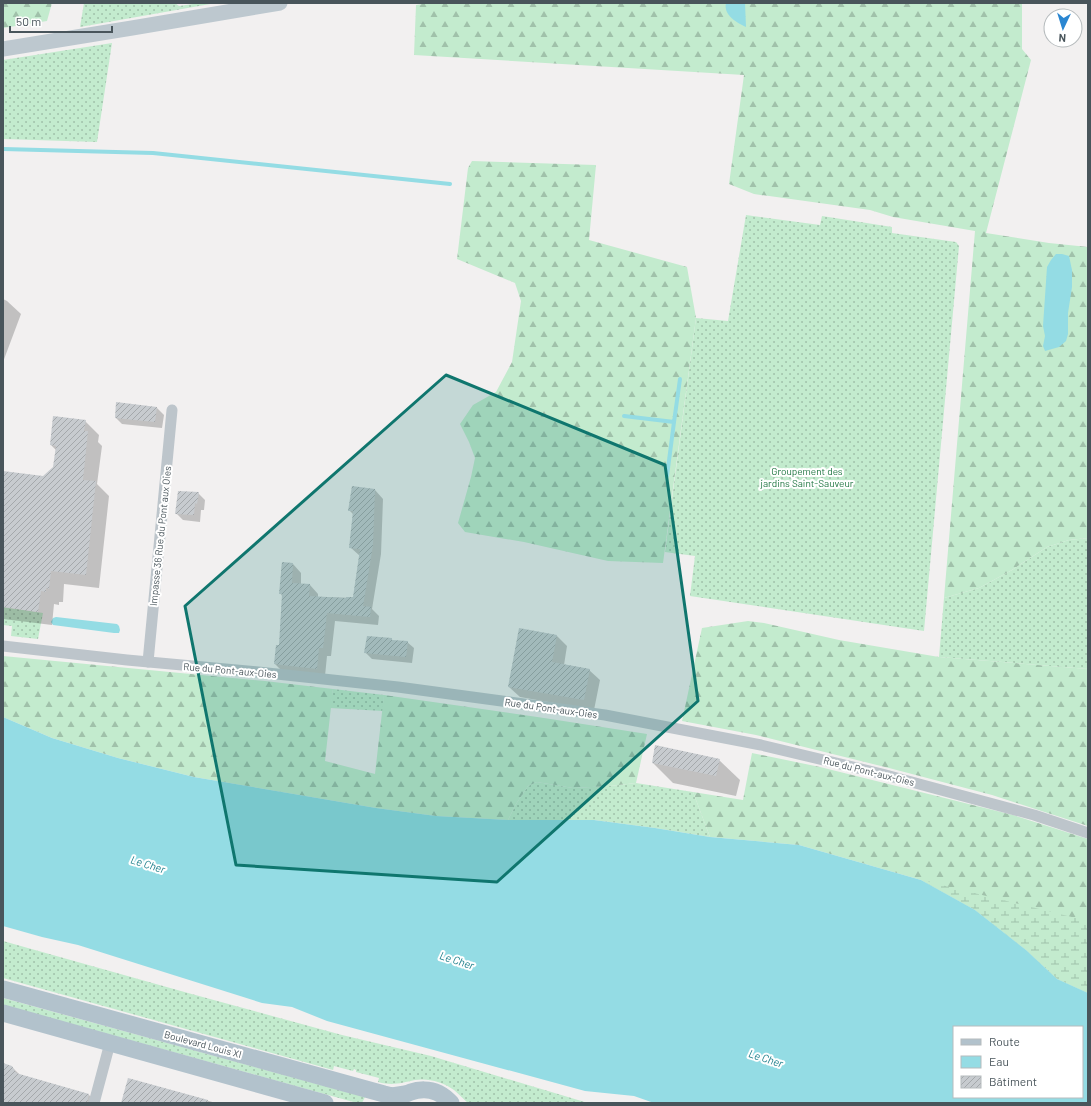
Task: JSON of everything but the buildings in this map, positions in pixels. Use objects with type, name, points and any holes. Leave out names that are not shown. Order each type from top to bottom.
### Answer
[{"type":"main road","points":[[3,49],[280,3]]},
{"type":"main road","name":"Boulevard Louis XI","points":[[3,989],[399,1098],[414,1090],[424,1090],[433,1091],[442,1095],[451,1103]]},
{"type":"main road","points":[[3,1013],[325,1103]]},
{"type":"street","name":"Impasse 36 Rue du Pont aux Oies","points":[[148,662],[172,410]]},
{"type":"street","name":"Rue du Pont-aux-Oies","points":[[3,646],[398,687],[605,715],[761,745],[882,774],[1034,814],[1088,833]]},
{"type":"street","points":[[94,1103],[110,1043]]},
{"type":"highlighted area","points":[[446,375],[665,465],[698,701],[497,882],[236,865],[185,606]]},
{"type":"green space","points":[[3,3],[52,3],[47,21],[3,28]]},
{"type":"green space","points":[[84,3],[175,3],[179,6],[200,3],[216,3],[80,27]]},
{"type":"green space","points":[[429,3],[1022,3],[1022,49],[1031,60],[986,233],[1049,243],[1088,247],[1088,538],[1069,540],[1047,547],[1012,570],[979,588],[944,598],[975,231],[893,217],[870,210],[754,194],[729,184],[744,75],[414,55],[416,5]]},
{"type":"green space","points":[[112,43],[97,142],[3,139],[3,60]]},
{"type":"green space","points":[[472,161],[596,165],[589,240],[687,267],[696,318],[663,563],[608,561],[524,542],[465,532],[458,523],[475,458],[460,424],[473,405],[496,392],[512,362],[521,301],[515,283],[457,259],[468,168]]},
{"type":"green space","name":"Groupement des jardins Saint-Sauveur","points":[[746,215],[820,225],[822,216],[892,227],[892,233],[956,242],[959,246],[924,631],[690,596],[695,556],[665,552],[696,318],[728,321]]},
{"type":"green space","points":[[1088,538],[1088,669],[939,657],[944,598],[979,588],[1012,570],[1047,547],[1069,540]]},
{"type":"green space","points":[[3,607],[43,613],[38,639],[11,636],[12,626],[3,625]]},
{"type":"green space","points":[[748,621],[764,623],[839,640],[939,657],[1088,669],[1088,826],[992,795],[889,768],[756,735],[682,721],[702,628]]},
{"type":"green space","points":[[3,656],[333,689],[325,761],[375,774],[384,695],[647,734],[636,783],[573,788],[537,782],[528,786],[516,804],[508,820],[436,816],[376,808],[194,777],[118,758],[52,738],[3,717]]},
{"type":"green space","points":[[333,689],[384,695],[383,711],[330,708]]},
{"type":"green space","points":[[752,753],[820,767],[1013,815],[1088,839],[1088,993],[1057,979],[1026,950],[975,910],[921,880],[799,845],[710,837],[693,792],[743,800]]},
{"type":"green space","points":[[537,782],[573,788],[636,783],[693,792],[710,837],[594,820],[508,820],[516,804],[528,786]]},
{"type":"green space","points":[[921,880],[1088,921],[1088,993],[1057,979],[1026,950],[975,910]]},
{"type":"green space","points":[[3,941],[342,1035],[431,1056],[588,1103],[468,1103],[454,1090],[435,1081],[415,1080],[397,1084],[388,1084],[378,1082],[379,1078],[356,1072],[354,1069],[353,1071],[334,1066],[333,1070],[3,978]]},
{"type":"green space","points":[[3,998],[365,1097],[362,1103],[357,1103],[3,1005]]},
{"type":"water","points":[[726,3],[745,3],[746,27],[735,21],[729,15]]},
{"type":"water","points":[[1056,254],[1069,256],[1072,270],[1072,287],[1068,313],[1068,334],[1066,341],[1059,347],[1045,351],[1043,346],[1045,336],[1043,326],[1047,267]]},
{"type":"water","points":[[56,617],[117,624],[120,630],[119,633],[114,633],[53,625],[51,622],[53,618]]},
{"type":"water","name":"Le Cher","points":[[3,717],[52,738],[118,758],[194,777],[376,808],[436,816],[508,820],[594,820],[710,837],[799,845],[921,880],[975,910],[1026,950],[1057,979],[1088,993],[1088,1103],[654,1103],[634,1096],[585,1091],[327,1021],[292,1007],[262,1003],[78,945],[3,926]]},
{"type":"waterway","points":[[3,149],[153,153],[450,184]]},
{"type":"waterway","points":[[624,416],[674,422],[680,379]]},
{"type":"waterway","points":[[667,476],[674,422]]}]
